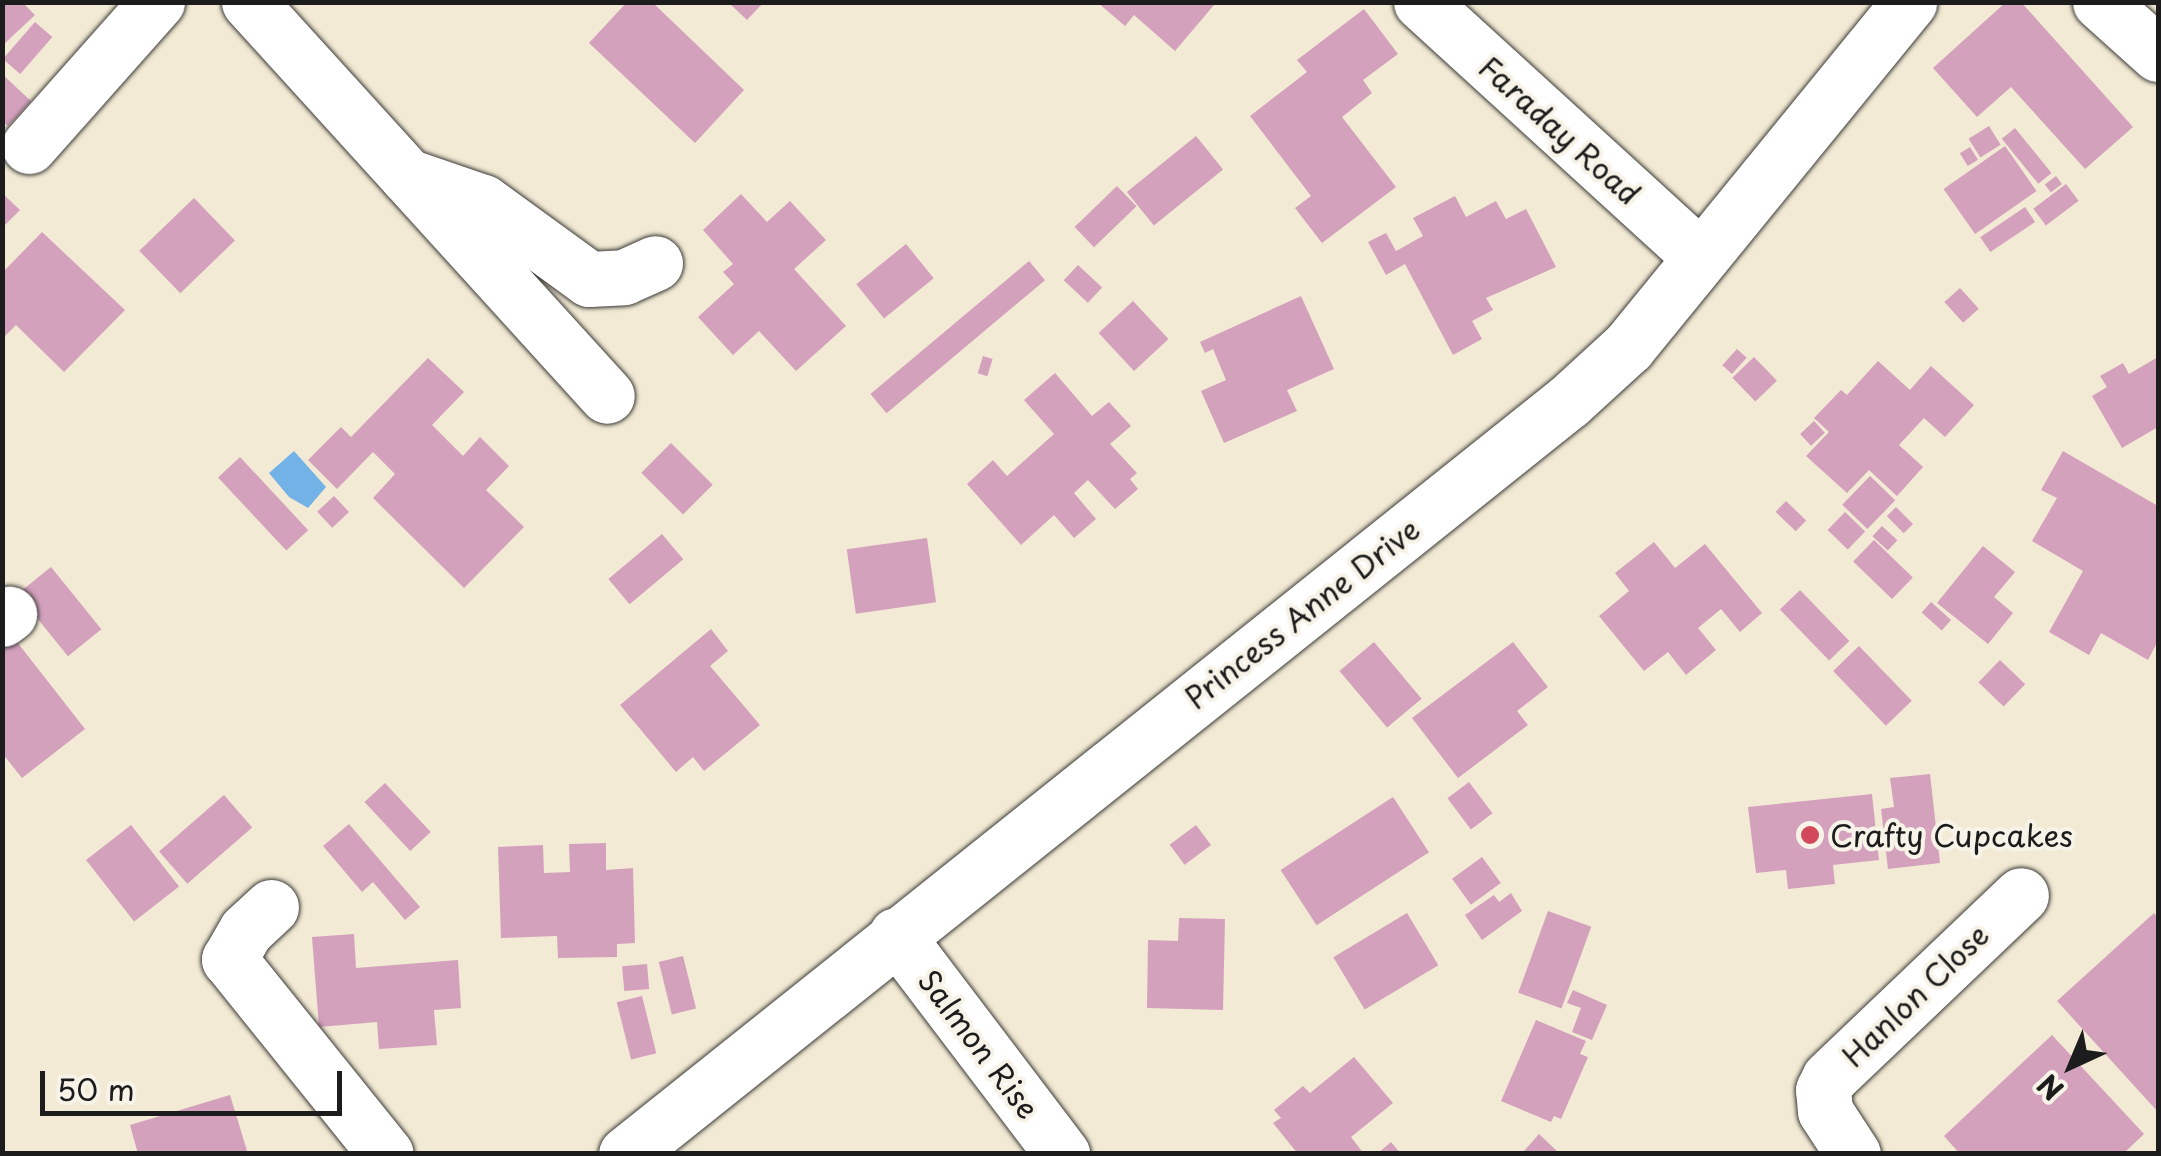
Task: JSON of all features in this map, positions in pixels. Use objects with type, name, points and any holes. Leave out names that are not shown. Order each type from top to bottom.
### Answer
[{"type":"street","points":[[29,146],[156,2]]},
{"type":"street","points":[[249,2],[400,173],[607,396]]},
{"type":"street","name":"Faraday Road","points":[[1421,2],[1700,258]]},
{"type":"street","name":"Princess Anne Drive","points":[[626,1154],[1569,401],[1628,347],[1909,2]]},
{"type":"street","points":[[2100,2],[2158,54]]},
{"type":"street","points":[[400,173],[484,202],[589,279],[624,277],[655,263]]},
{"type":"street","name":"Hanlon Close","points":[[1854,1154],[1825,1111],[1824,1090],[1829,1078],[2020,894]]},
{"type":"street","points":[[272,907],[246,930],[229,959],[386,1154]]},
{"type":"street","name":"Salmon Rise","points":[[896,935],[1062,1154]]},
{"type":"water","points":[[294,451],[326,487],[308,508],[289,497],[269,473]]},
{"type":"building","points":[[2,2],[22,2],[35,15],[2,46]]},
{"type":"building","points":[[627,2],[652,2],[744,90],[695,143],[589,43]]},
{"type":"building","points":[[728,2],[764,2],[747,20]]},
{"type":"building","points":[[1097,2],[1214,5],[1175,51],[1134,15],[1125,26]]},
{"type":"building","points":[[2006,2],[2021,2],[2133,127],[2085,169],[2011,87],[1977,117],[1933,68]]},
{"type":"building","points":[[1364,9],[1398,54],[1363,80],[1372,93],[1342,117],[1396,187],[1322,243],[1295,208],[1311,196],[1250,116],[1307,72],[1297,60]]},
{"type":"building","points":[[35,22],[52,37],[20,74],[3,59]]},
{"type":"building","points":[[2,74],[31,101],[8,126],[2,121]]},
{"type":"building","points":[[1989,126],[2001,145],[1980,157],[1969,139]]},
{"type":"building","points":[[2015,128],[2052,173],[2038,184],[2002,139]]},
{"type":"building","points":[[1196,136],[1223,169],[1154,225],[1127,192]]},
{"type":"building","points":[[2005,146],[2037,191],[1975,234],[1944,189]]},
{"type":"building","points":[[1970,147],[1978,160],[1968,166],[1960,153]]},
{"type":"building","points":[[2056,176],[2062,184],[2051,192],[2045,184]]},
{"type":"building","points":[[2066,184],[2079,201],[2046,225],[2033,209]]},
{"type":"building","points":[[1117,186],[1136,206],[1094,247],[1075,227]]},
{"type":"building","points":[[2,193],[20,210],[2,228]]},
{"type":"building","points":[[741,194],[767,222],[790,201],[826,240],[794,269],[846,326],[796,371],[759,331],[733,355],[698,317],[734,284],[723,272],[733,264],[703,230]]},
{"type":"building","points":[[1455,196],[1466,217],[1496,201],[1506,219],[1526,209],[1556,267],[1486,298],[1493,310],[1472,321],[1482,339],[1453,355],[1405,264],[1386,275],[1368,242],[1386,233],[1396,251],[1423,236],[1413,218]]},
{"type":"building","points":[[194,198],[235,240],[180,293],[139,251]]},
{"type":"building","points":[[2025,207],[2035,222],[1990,252],[1980,237]]},
{"type":"building","points":[[42,232],[125,310],[64,372],[16,325],[2,339],[2,273]]},
{"type":"building","points":[[906,244],[934,278],[884,318],[856,284]]},
{"type":"building","points":[[1029,261],[1045,280],[886,413],[870,394]]},
{"type":"building","points":[[1078,265],[1102,288],[1088,303],[1064,280]]},
{"type":"building","points":[[1960,288],[1979,309],[1963,323],[1944,302]]},
{"type":"building","points":[[1301,296],[1334,369],[1287,390],[1297,411],[1224,443],[1201,391],[1226,380],[1213,349],[1205,353],[1200,342]]},
{"type":"building","points":[[1133,301],[1168,339],[1134,371],[1099,333]]},
{"type":"building","points":[[1737,349],[1747,358],[1732,374],[1722,365]]},
{"type":"building","points":[[983,356],[993,359],[987,376],[978,373]]},
{"type":"building","points":[[1754,357],[1777,381],[1755,402],[1732,378]]},
{"type":"building","points":[[2158,357],[2158,427],[2122,448],[2092,396],[2107,387],[2100,376],[2123,363],[2129,374]]},
{"type":"building","points":[[428,358],[464,392],[432,425],[463,456],[480,437],[509,466],[486,490],[524,527],[464,588],[373,498],[395,474],[373,452],[337,489],[308,460],[341,427],[351,437]]},
{"type":"building","points":[[1878,361],[1910,390],[1931,366],[1974,405],[1945,437],[1924,418],[1899,445],[1923,467],[1897,496],[1869,470],[1847,493],[1806,456],[1829,432],[1814,418],[1841,390],[1847,395]]},
{"type":"building","points":[[1055,373],[1092,416],[1109,402],[1131,426],[1110,444],[1137,473],[1130,479],[1138,489],[1115,509],[1088,480],[1074,493],[1096,519],[1074,538],[1054,515],[1021,545],[967,484],[993,460],[1007,476],[1054,434],[1024,400]]},
{"type":"building","points":[[1814,421],[1825,433],[1811,446],[1800,434]]},
{"type":"building","points":[[671,443],[713,485],[683,514],[641,473]]},
{"type":"building","points":[[2063,451],[2158,506],[2158,641],[2148,660],[2101,633],[2089,655],[2049,632],[2083,571],[2032,541],[2057,498],[2041,490]]},
{"type":"building","points":[[240,457],[308,530],[286,551],[218,477]]},
{"type":"building","points":[[1870,476],[1895,500],[1867,529],[1842,505]]},
{"type":"building","points":[[334,496],[349,512],[332,528],[317,512]]},
{"type":"building","points":[[1786,501],[1806,520],[1796,531],[1776,512]]},
{"type":"building","points":[[1896,507],[1913,524],[1904,533],[1887,516]]},
{"type":"building","points":[[1845,512],[1865,531],[1848,549],[1828,530]]},
{"type":"building","points":[[1882,526],[1897,540],[1888,551],[1872,536]]},
{"type":"building","points":[[662,534],[683,559],[630,604],[608,579]]},
{"type":"building","points":[[927,538],[936,602],[856,614],[847,549]]},
{"type":"building","points":[[1874,540],[1913,578],[1892,599],[1853,562]]},
{"type":"building","points":[[1654,542],[1675,568],[1705,544],[1762,613],[1740,632],[1721,609],[1698,628],[1716,650],[1686,675],[1668,652],[1644,671],[1599,616],[1629,591],[1615,573]]},
{"type":"building","points":[[1983,546],[2015,572],[1994,597],[2013,613],[1988,644],[1937,603]]},
{"type":"building","points":[[51,567],[101,629],[68,656],[18,594]]},
{"type":"building","points":[[1800,590],[1849,641],[1829,661],[1780,609]]},
{"type":"building","points":[[1931,602],[1951,620],[1942,630],[1922,612]]},
{"type":"building","points":[[711,629],[728,651],[710,666],[760,725],[704,771],[693,757],[676,772],[620,705]]},
{"type":"building","points":[[10,633],[85,729],[22,778],[2,753],[2,638]]},
{"type":"building","points":[[1374,642],[1422,699],[1387,728],[1340,671]]},
{"type":"building","points":[[1513,642],[1548,687],[1517,711],[1528,725],[1458,778],[1412,718]]},
{"type":"building","points":[[1859,646],[1912,701],[1886,726],[1833,671]]},
{"type":"building","points":[[2000,660],[2025,684],[2004,707],[1978,682]]},
{"type":"building","points":[[1930,774],[1940,863],[1888,869],[1881,809],[1894,807],[1890,778]]},
{"type":"building","points":[[1469,782],[1492,813],[1471,829],[1447,798]]},
{"type":"building","points":[[385,783],[431,832],[410,851],[365,802]]},
{"type":"building","points":[[1872,794],[1879,860],[1833,865],[1835,884],[1788,889],[1786,870],[1756,873],[1748,807]]},
{"type":"building","points":[[224,795],[252,827],[187,884],[159,851]]},
{"type":"building","points":[[1393,797],[1429,852],[1317,925],[1281,870]]},
{"type":"building","points":[[349,824],[420,907],[405,920],[373,882],[362,892],[323,846]]},
{"type":"building","points":[[131,825],[179,886],[134,922],[86,860]]},
{"type":"building","points":[[1196,825],[1211,845],[1185,865],[1170,845]]},
{"type":"building","points":[[606,843],[606,870],[633,868],[635,943],[617,944],[617,957],[558,958],[557,936],[501,938],[498,847],[543,845],[544,873],[570,872],[569,844]]},
{"type":"building","points":[[1482,857],[1501,883],[1471,905],[1452,879]]},
{"type":"building","points":[[1511,893],[1522,911],[1482,940],[1465,915],[1494,895],[1499,902]]},
{"type":"building","points":[[1548,911],[1591,927],[1561,1008],[1518,993]]},
{"type":"building","points":[[1407,913],[1438,965],[1365,1010],[1333,957]]},
{"type":"building","points":[[2154,913],[2158,918],[2158,1112],[2057,1001]]},
{"type":"building","points":[[1179,918],[1225,919],[1223,1010],[1147,1008],[1148,940],[1178,941]]},
{"type":"building","points":[[354,934],[356,968],[458,960],[461,1008],[434,1010],[437,1045],[379,1049],[377,1022],[319,1027],[312,937]]},
{"type":"building","points":[[683,956],[696,1008],[672,1014],[659,962]]},
{"type":"building","points":[[647,964],[649,989],[624,991],[622,966]]},
{"type":"building","points":[[1573,990],[1607,1005],[1592,1040],[1572,1032],[1581,1008],[1567,1003]]},
{"type":"building","points":[[642,996],[656,1053],[631,1060],[617,1002]]},
{"type":"building","points":[[1536,1020],[1586,1041],[1580,1054],[1588,1057],[1561,1119],[1554,1116],[1551,1122],[1501,1101]]},
{"type":"building","points":[[2052,1035],[2144,1134],[2123,1154],[1960,1154],[1944,1136]]},
{"type":"building","points":[[1354,1057],[1393,1103],[1351,1137],[1364,1154],[1298,1154],[1273,1123],[1281,1118],[1274,1110],[1303,1086],[1310,1093]]},
{"type":"building","points":[[230,1095],[248,1154],[138,1154],[130,1125]]},
{"type":"building","points":[[1539,1134],[1560,1154],[1523,1152]]},
{"type":"building","points":[[1391,1142],[1401,1154],[1377,1154]]},
{"type":"place","name":"Crafty Cupcakes","points":[[1810,835]]}]
